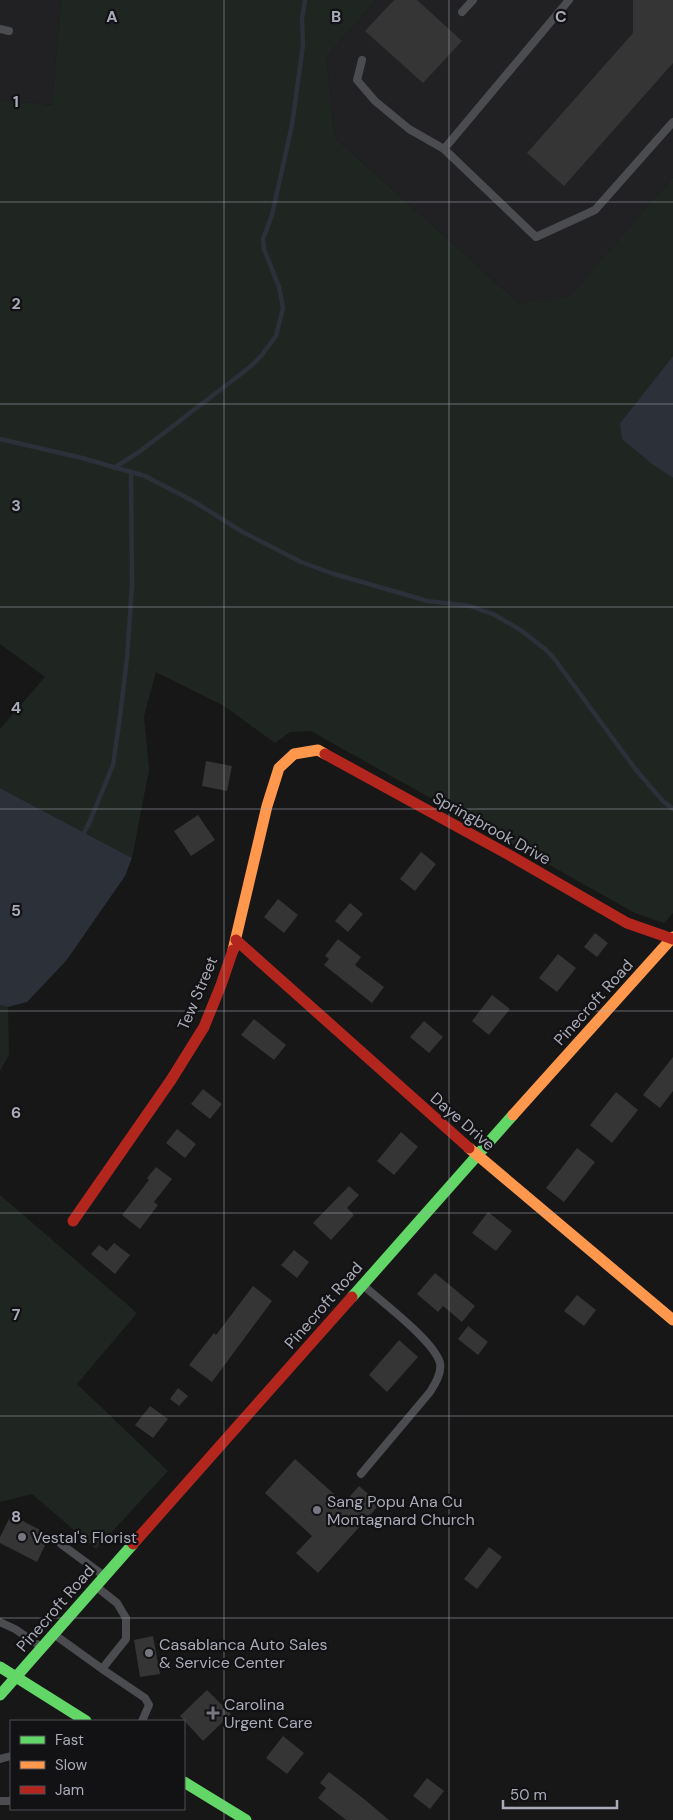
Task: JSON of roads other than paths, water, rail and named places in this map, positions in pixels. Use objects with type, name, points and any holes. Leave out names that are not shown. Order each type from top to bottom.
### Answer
[{"type":"street","name":"Springbrook Drive","points":[[294,754],[318,750],[627,922],[673,938]]},
{"type":"street","name":"Tew Street","points":[[73,1221],[171,1080],[204,1026],[221,985],[236,940],[267,806],[279,768],[294,754]]},
{"type":"street","name":"Pinecroft Road","points":[[0,1695],[477,1155],[673,938]]},
{"type":"street","name":"Daye Drive","points":[[236,940],[477,1155],[673,1320]]},
{"type":"street","points":[[0,1667],[84,1720]]},
{"type":"street","points":[[185,1783],[246,1820]]},
{"type":"lane","points":[[462,12],[472,0]]},
{"type":"lane","points":[[444,149],[569,0]]},
{"type":"lane","points":[[0,28],[9,31]]},
{"type":"lane","points":[[362,60],[358,80],[375,101],[409,129],[444,149],[536,237],[595,210],[673,122]]},
{"type":"lane","points":[[361,1474],[430,1392],[438,1376],[440,1364],[433,1349],[362,1285]]},
{"type":"lane","points":[[61,1544],[105,1576]]},
{"type":"lane","points":[[96,1586],[117,1603],[126,1618],[126,1639],[102,1669]]},
{"type":"lane","points":[[0,1622],[15,1629],[42,1647]]},
{"type":"lane","points":[[54,1634],[145,1698],[149,1705],[142,1720]]},
{"type":"waterway","points":[[114,468],[139,452],[250,367],[276,336],[283,308],[279,287],[264,249],[263,239],[272,215],[292,125],[303,45],[302,19],[305,0]]},
{"type":"waterway","points":[[0,439],[82,458],[145,476],[193,501],[241,531],[301,562],[334,574],[427,601],[470,606],[495,615],[522,631],[553,657],[636,770],[663,801],[673,809]]},
{"type":"waterway","points":[[80,835],[84,833],[90,821],[113,765],[119,724],[127,658],[132,585],[131,472]]},
{"type":"place","name":"Sang Popu Ana Cu Montagnard Church","points":[[317,1510]]},
{"type":"place","name":"Vestal's Florist","points":[[22,1537]]},
{"type":"place","name":"Casablanca Auto Sales & Service Center","points":[[149,1653]]},
{"type":"place","name":"Carolina Urgent Care","points":[[213,1713]]}]
